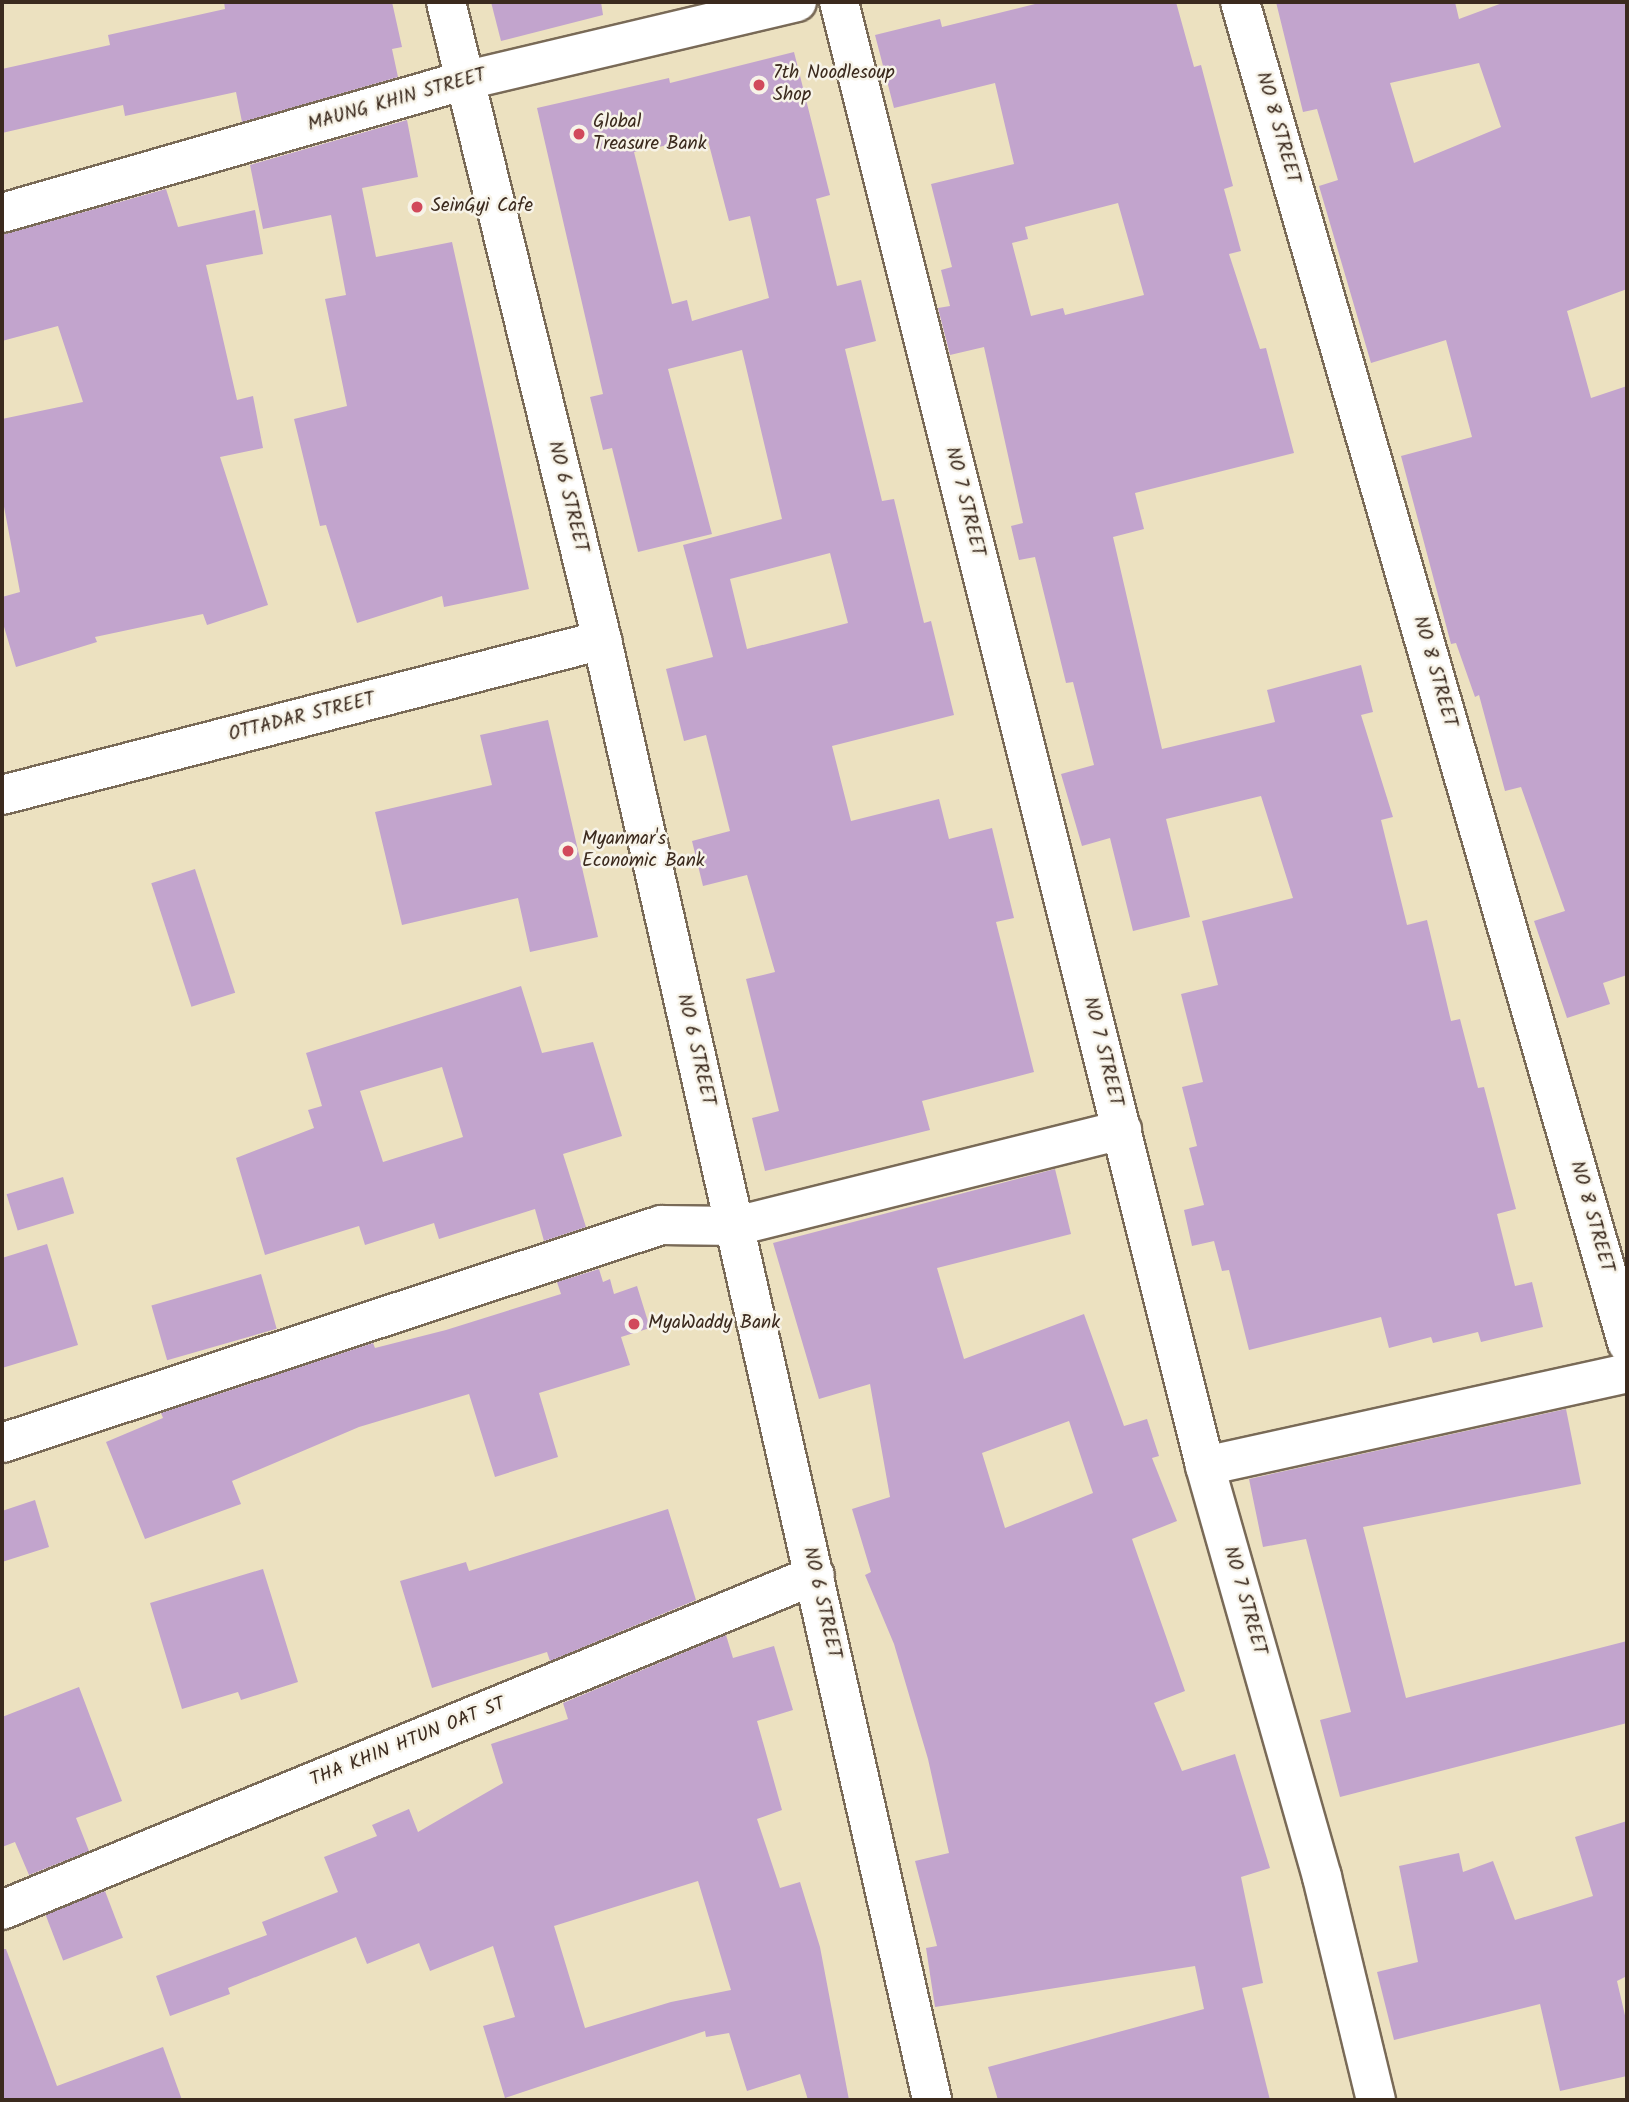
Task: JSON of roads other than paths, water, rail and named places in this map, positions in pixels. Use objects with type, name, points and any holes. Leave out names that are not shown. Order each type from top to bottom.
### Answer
[{"type":"street","name":"NO 6 STREET","points":[[446,2],[602,640],[932,2100]]},
{"type":"street","name":"MAUNG KHIN STREET","points":[[2,213],[467,80],[797,2]]},
{"type":"street","name":"NO 7 STREET","points":[[839,2],[1205,1466],[1322,1877],[1376,2100]]},
{"type":"street","name":"NO 8 STREET","points":[[1240,2],[1627,1343]]},
{"type":"street","name":"OTTADAR STREET","points":[[2,795],[602,640]]},
{"type":"street","points":[[2,1443],[661,1225],[736,1226],[1122,1130]]},
{"type":"street","points":[[1205,1466],[1627,1373]]},
{"type":"street","name":"THA KHIN HTUN OAT ST","points":[[2,1910],[814,1575]]},
{"type":"place","name":"7th Noodlesoup Shop","points":[[759,85]]},
{"type":"place","name":"Global Treasure Bank","points":[[579,134]]},
{"type":"place","name":"SeinGyi Cafe","points":[[417,207]]},
{"type":"place","name":"Myanmar's Economic Bank","points":[[568,851]]},
{"type":"place","name":"MyaWaddy Bank","points":[[634,1324]]}]
